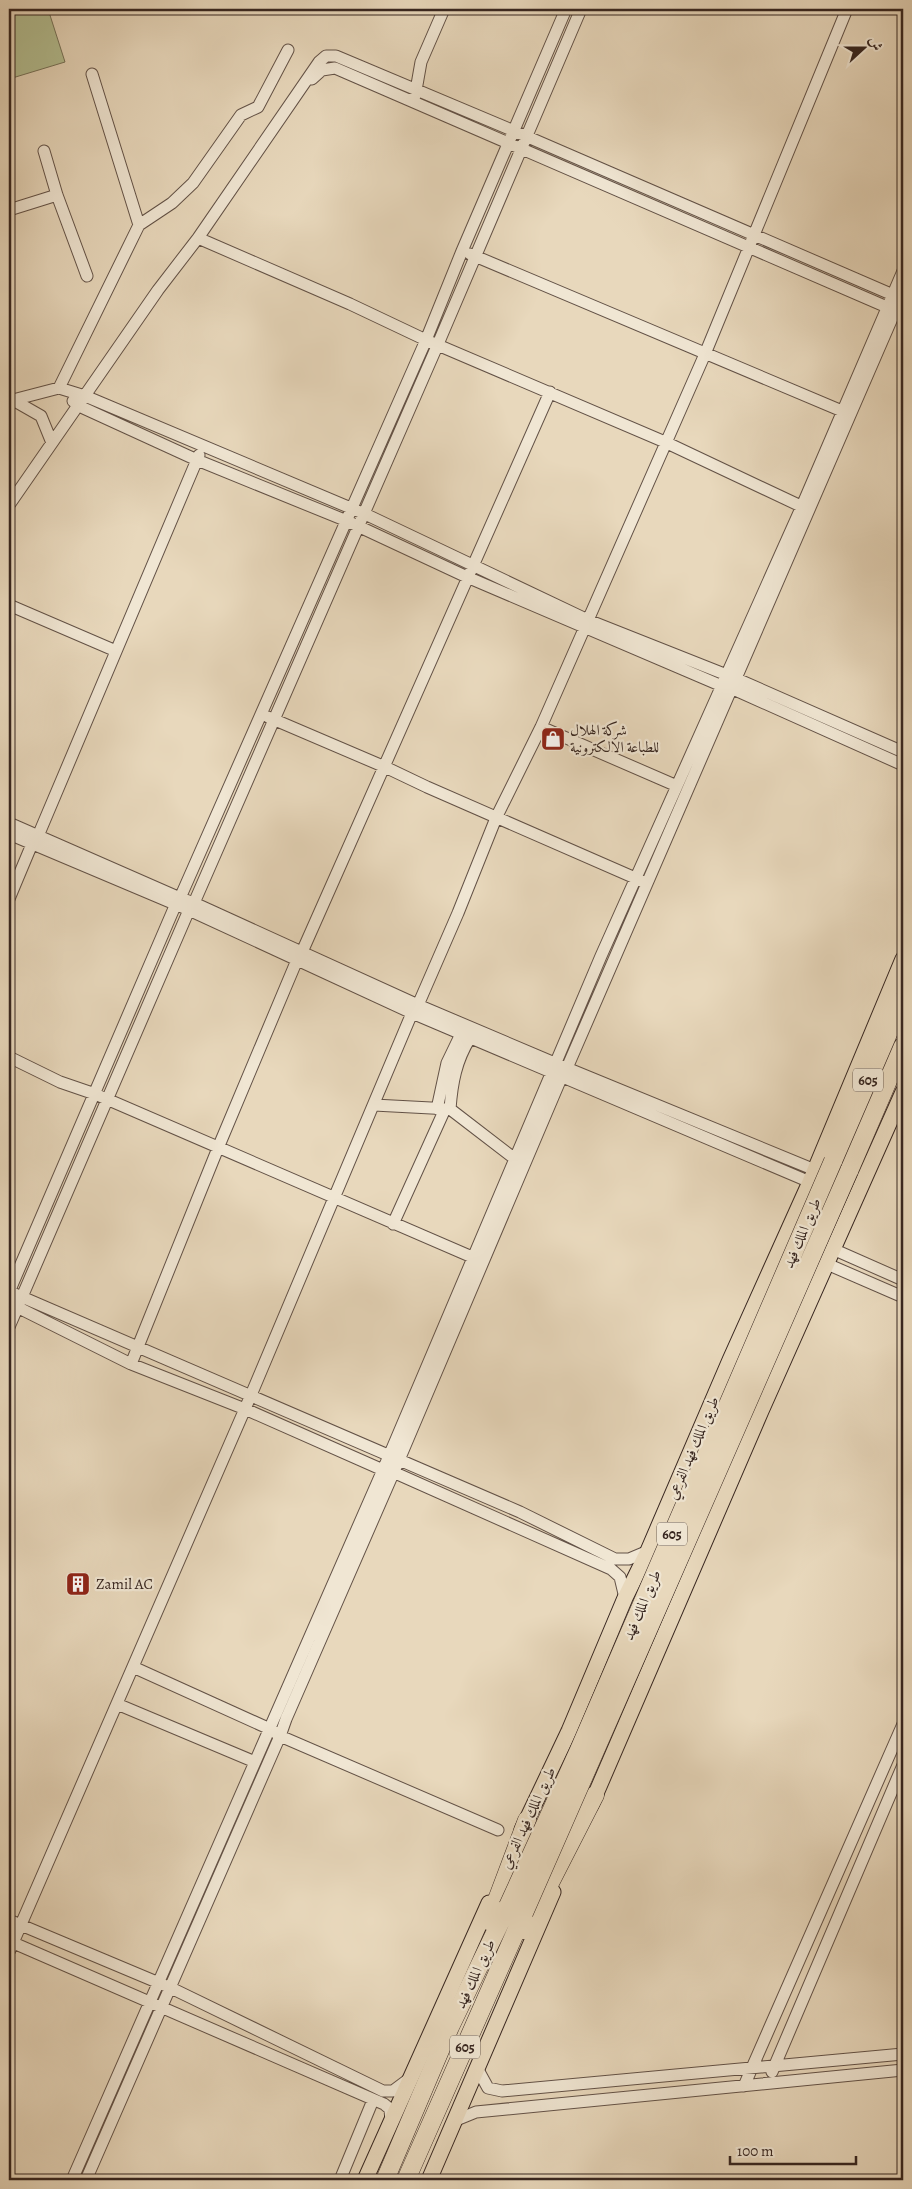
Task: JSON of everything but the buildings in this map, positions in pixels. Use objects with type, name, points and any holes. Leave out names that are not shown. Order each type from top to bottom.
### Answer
[{"type":"highway","name":"طريق الملك فهد","points":[[406,2180],[486,1998],[516,1910],[579,1750],[903,999]]},
{"type":"highway","name":"طريق الملك فهد","points":[[385,2180],[450,2028],[516,1910],[849,1171],[903,1046]]},
{"type":"highway","points":[[486,1998],[550,1883],[595,1795]]},
{"type":"highway","points":[[450,2028],[527,1820]]},
{"type":"main road","name":"طريق الملك فهد الفرعي","points":[[365,2180],[409,2079],[569,1732],[625,1598],[648,1551],[730,1360],[813,1176],[903,959]]},
{"type":"main road","points":[[429,2180],[761,1411],[903,1092]]},
{"type":"main road","points":[[730,1360],[692,1476],[695,1490],[704,1500],[714,1499],[718,1493],[761,1411]]},
{"type":"street","points":[[413,102],[418,90],[421,62],[444,9]]},
{"type":"street","points":[[391,2122],[390,2109],[373,2100],[163,2006],[10,1945],[21,1925],[251,1396],[415,1009],[458,913],[496,818],[540,727],[584,621],[705,354],[847,9]]},
{"type":"street","points":[[9,1327],[16,1302],[108,1100],[365,514],[580,12],[565,10],[426,340],[9,1291],[16,1302],[131,1364],[245,1409],[611,1569],[620,1576],[625,1598]]},
{"type":"street","points":[[59,388],[139,225],[172,203],[193,183],[241,115],[258,107],[288,50]]},
{"type":"street","points":[[9,504],[158,290],[198,238],[318,62],[326,56],[336,56],[514,130],[900,297]]},
{"type":"street","points":[[300,90],[322,70],[335,68],[896,310]]},
{"type":"street","points":[[92,74],[139,225]]},
{"type":"street","points":[[527,98],[540,104]]},
{"type":"street","points":[[44,151],[57,195],[87,276]]},
{"type":"street","points":[[9,210],[57,195]]},
{"type":"street","points":[[198,238],[350,304],[426,340],[665,442],[806,509]]},
{"type":"street","points":[[462,251],[842,411]]},
{"type":"street","points":[[478,1259],[515,1158],[648,883],[806,509],[896,310],[900,297],[903,270]]},
{"type":"street","points":[[841,287],[842,273]]},
{"type":"street","points":[[726,674],[806,509],[842,411],[896,310]]},
{"type":"street","points":[[11,401],[59,388],[197,460],[349,516],[365,514],[473,565],[584,621],[860,739],[903,752]]},
{"type":"street","points":[[131,1364],[218,1148],[300,956],[550,392]]},
{"type":"street","points":[[11,401],[41,416],[52,443]]},
{"type":"street","points":[[82,401],[202,446],[349,516],[359,527],[467,577],[726,674],[731,685]]},
{"type":"street","points":[[9,899],[202,446]]},
{"type":"street","points":[[460,559],[467,577]]},
{"type":"street","points":[[9,604],[116,651]]},
{"type":"street","points":[[72,2180],[255,1762],[394,1458],[559,1070],[636,878],[676,786],[731,685]]},
{"type":"street","points":[[262,714],[385,766],[427,788],[648,883]]},
{"type":"street","points":[[540,727],[676,786]]},
{"type":"street","points":[[860,739],[903,764]]},
{"type":"street","points":[[9,823],[35,840],[178,902],[192,906],[415,1009],[813,1176]]},
{"type":"street","points":[[9,834],[35,840]]},
{"type":"street","points":[[415,1009],[466,1036],[559,1070]]},
{"type":"street","points":[[393,1224],[444,1109],[447,1064],[466,1036]]},
{"type":"street","points":[[9,1057],[60,1082],[95,1094],[478,1259]]},
{"type":"street","points":[[374,1105],[444,1109],[515,1158]]},
{"type":"street","points":[[834,1250],[903,1280]]},
{"type":"street","points":[[827,1264],[903,1297]]},
{"type":"street","points":[[16,1302],[138,1347],[520,1512],[615,1559],[629,1559],[648,1551]]},
{"type":"street","points":[[322,1443],[328,1429]]},
{"type":"street","points":[[86,2180],[280,1736],[388,1471]]},
{"type":"street","points":[[514,1525],[520,1512]]},
{"type":"street","points":[[133,1667],[270,1729],[280,1736],[498,1830]]},
{"type":"street","points":[[117,1704],[255,1762]]},
{"type":"street","points":[[744,2086],[903,1724]]},
{"type":"street","points":[[768,2084],[903,1765]]},
{"type":"street","points":[[9,1920],[171,1988],[383,2091],[393,2091],[409,2079]]},
{"type":"street","points":[[477,2068],[488,2088],[502,2091],[903,2054]]},
{"type":"street","points":[[454,2121],[476,2112],[903,2070]]},
{"type":"street","points":[[340,2180],[373,2100]]},
{"type":"green space","points":[[9,9],[48,9],[65,62],[9,79]]},
{"type":"place","name":"شركة الهلال للطباعة الالكترونية","points":[[553,739]]},
{"type":"place","name":"Zamil AC","points":[[78,1584]]}]
